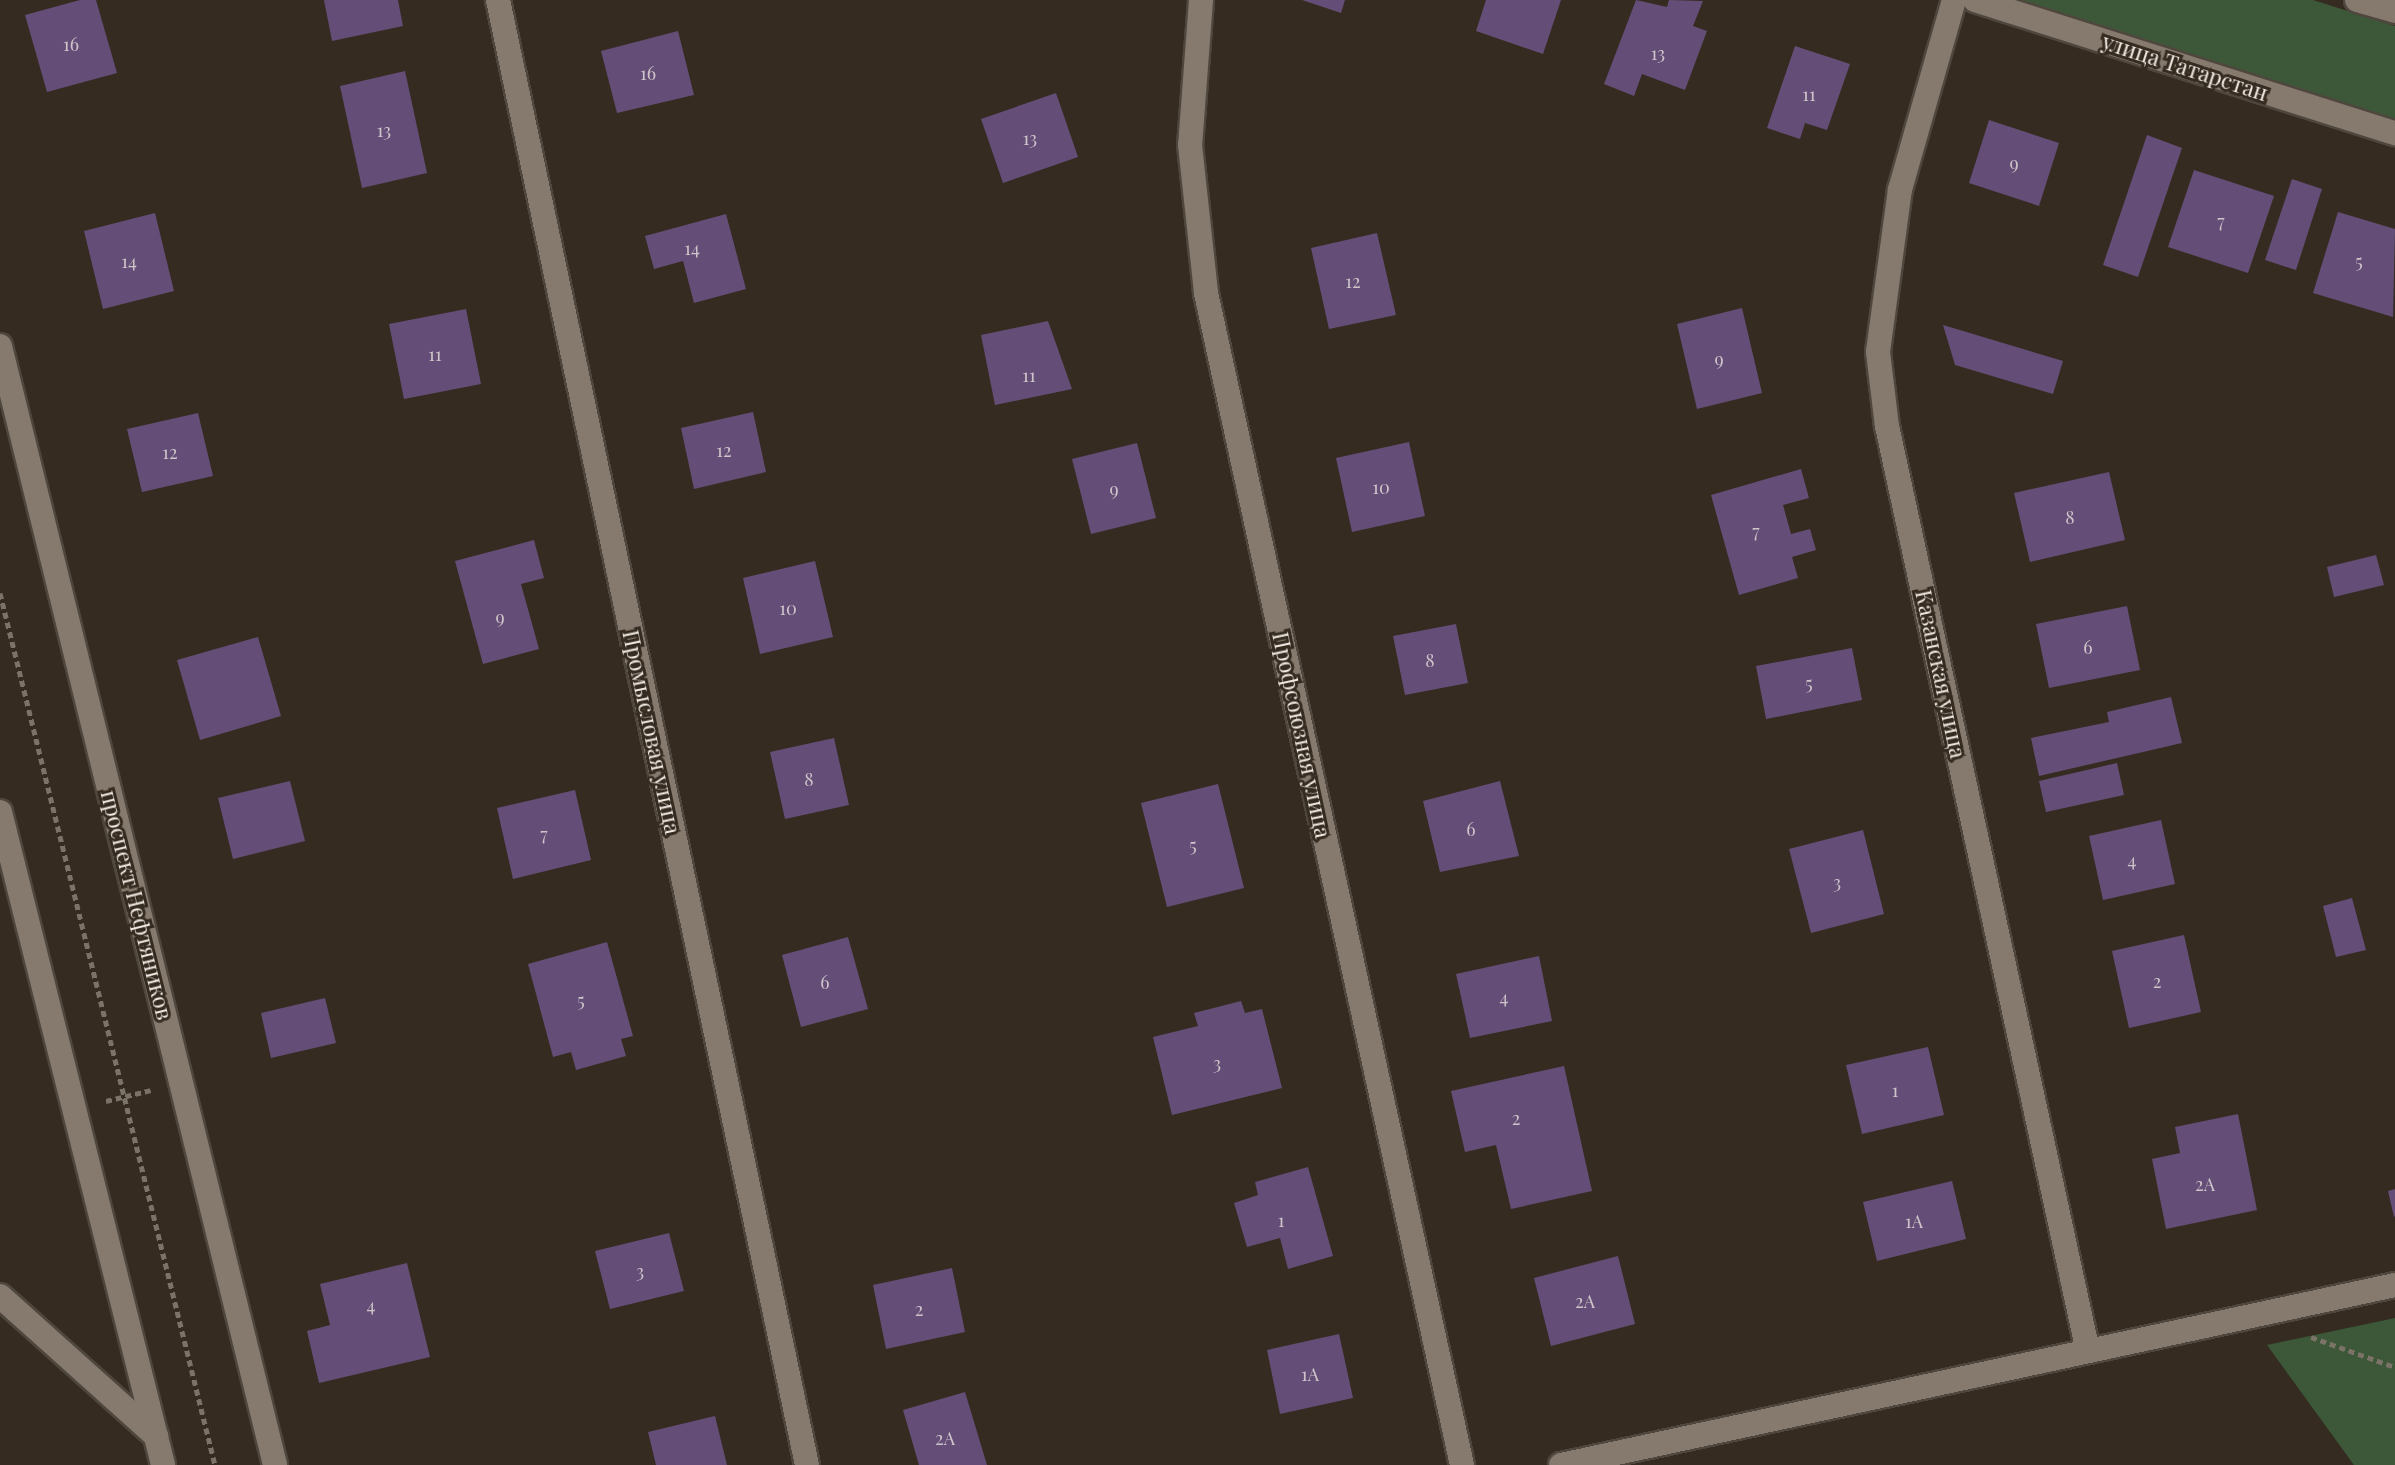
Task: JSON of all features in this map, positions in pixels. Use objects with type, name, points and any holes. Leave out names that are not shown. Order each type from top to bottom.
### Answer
[{"type":"street","name":"Промысловая улица","points":[[498,0],[807,1465]]},
{"type":"street","name":"Профсоюзная улица","points":[[1201,0],[1190,145],[1206,293],[1462,1465]]},
{"type":"street","name":"Казанская улица","points":[[1954,0],[1900,189],[1878,352],[1887,426],[2087,1347]]},
{"type":"street","name":"улица Татарстан","points":[[1975,0],[2395,133]]},
{"type":"street","points":[[2357,0],[2395,11]]},
{"type":"street","name":"проспект Нефтяников","points":[[0,346],[275,1465]]},
{"type":"street","points":[[0,812],[163,1465]]},
{"type":"street","points":[[1561,1465],[2087,1347],[2395,1285]]},
{"type":"street","points":[[0,1296],[156,1436]]},
{"type":"path","points":[[0,593],[215,1465]]},
{"type":"path","points":[[74,1109],[181,1084]]},
{"type":"path","points":[[2301,1333],[2395,1367]]},
{"type":"green space","points":[[1997,0],[2313,0],[2395,26],[2395,124]]},
{"type":"green space","points":[[2395,1318],[2395,1465],[2354,1465],[2267,1345]]},
{"type":"building","points":[[80,0],[96,0],[117,73],[47,92],[25,15]]},
{"type":"building","points":[[324,0],[398,0],[403,26],[332,41]]},
{"type":"building","points":[[1302,0],[1345,0],[1341,13]]},
{"type":"building","points":[[1486,0],[1561,0],[1543,54],[1476,31]]},
{"type":"building","points":[[1636,0],[1667,7],[1669,0],[1703,1],[1693,26],[1707,31],[1685,90],[1642,74],[1634,96],[1604,84]]},
{"type":"building","points":[[678,31],[694,95],[617,113],[601,51]]},
{"type":"building","points":[[1795,46],[1850,64],[1827,130],[1805,123],[1800,139],[1767,128]]},
{"type":"building","points":[[405,71],[427,173],[362,188],[340,86]]},
{"type":"building","points":[[1056,93],[1078,157],[1003,183],[981,119]]},
{"type":"building","points":[[1989,120],[2059,143],[2039,206],[1969,183]]},
{"type":"building","points":[[2147,135],[2182,148],[2138,277],[2103,265]]},
{"type":"building","points":[[2194,170],[2274,196],[2248,273],[2168,247]]},
{"type":"building","points":[[2292,179],[2322,189],[2296,270],[2265,260]]},
{"type":"building","points":[[2338,212],[2395,229],[2393,317],[2313,293]]},
{"type":"building","points":[[155,213],[174,291],[103,309],[84,231]]},
{"type":"building","points":[[726,214],[746,289],[694,303],[683,261],[654,269],[645,236]]},
{"type":"building","points":[[1377,233],[1396,315],[1329,329],[1311,248]]},
{"type":"building","points":[[1742,308],[1762,393],[1697,409],[1677,324]]},
{"type":"building","points":[[466,309],[481,384],[404,399],[389,324]]},
{"type":"building","points":[[1048,321],[1072,389],[995,405],[981,335]]},
{"type":"building","points":[[1943,325],[2063,361],[2053,394],[1955,365]]},
{"type":"building","points":[[753,412],[766,472],[694,489],[681,428]]},
{"type":"building","points":[[198,413],[213,476],[142,492],[127,429]]},
{"type":"building","points":[[1409,442],[1425,516],[1352,532],[1336,458]]},
{"type":"building","points":[[1137,443],[1156,518],[1091,534],[1072,459]]},
{"type":"building","points":[[1801,469],[1809,498],[1783,505],[1791,534],[1810,529],[1816,550],[1792,557],[1798,578],[1739,595],[1711,495]]},
{"type":"building","points":[[2109,472],[2125,540],[2030,562],[2014,493]]},
{"type":"building","points":[[534,540],[544,578],[521,584],[539,649],[483,664],[455,561]]},
{"type":"building","points":[[2376,555],[2384,585],[2334,597],[2327,567]]},
{"type":"building","points":[[815,561],[833,637],[760,654],[743,578]]},
{"type":"building","points":[[2127,606],[2140,670],[2049,688],[2036,624]]},
{"type":"building","points":[[1456,624],[1468,683],[1405,695],[1393,636]]},
{"type":"building","points":[[258,637],[281,716],[200,740],[177,660]]},
{"type":"building","points":[[1852,648],[1862,700],[1766,719],[1756,666]]},
{"type":"building","points":[[2171,697],[2182,743],[2039,776],[2031,738],[2109,722],[2107,712]]},
{"type":"building","points":[[834,738],[849,805],[785,819],[770,752]]},
{"type":"building","points":[[2117,763],[2124,795],[2046,812],[2039,781]]},
{"type":"building","points":[[290,781],[305,841],[233,859],[218,798]]},
{"type":"building","points":[[1500,781],[1519,856],[1440,872],[1423,801]]},
{"type":"building","points":[[1218,784],[1244,888],[1167,907],[1141,803]]},
{"type":"building","points":[[575,790],[591,860],[513,879],[497,808]]},
{"type":"building","points":[[2161,820],[2175,884],[2103,900],[2089,836]]},
{"type":"building","points":[[1863,830],[1884,914],[1811,933],[1789,849]]},
{"type":"building","points":[[2352,898],[2366,950],[2336,957],[2323,906]]},
{"type":"building","points":[[2184,935],[2201,1012],[2129,1028],[2112,951]]},
{"type":"building","points":[[848,937],[868,1009],[801,1027],[782,955]]},
{"type":"building","points":[[607,942],[633,1036],[621,1039],[626,1056],[576,1070],[571,1052],[553,1057],[528,964]]},
{"type":"building","points":[[1539,956],[1552,1021],[1470,1038],[1456,974]]},
{"type":"building","points":[[325,998],[336,1043],[271,1058],[261,1013]]},
{"type":"building","points":[[1241,1001],[1245,1013],[1262,1009],[1282,1088],[1172,1115],[1153,1037],[1198,1026],[1194,1013]]},
{"type":"building","points":[[1928,1047],[1944,1115],[1862,1134],[1846,1065]]},
{"type":"building","points":[[1564,1066],[1592,1191],[1511,1209],[1496,1145],[1465,1152],[1451,1091]]},
{"type":"building","points":[[2238,1114],[2257,1210],[2166,1229],[2152,1159],[2180,1153],[2175,1127]]},
{"type":"building","points":[[1308,1167],[1333,1256],[1288,1269],[1280,1238],[1247,1247],[1234,1203],[1258,1195],[1255,1182]]},
{"type":"building","points":[[1952,1181],[1966,1239],[1877,1261],[1863,1202]]},
{"type":"building","points":[[2395,1189],[2395,1216],[2394,1217],[2388,1191]]},
{"type":"building","points":[[669,1233],[684,1291],[610,1309],[595,1251]]},
{"type":"building","points":[[1618,1256],[1635,1324],[1551,1346],[1534,1278]]},
{"type":"building","points":[[407,1263],[430,1357],[319,1383],[307,1331],[330,1325],[320,1284]]},
{"type":"building","points":[[952,1268],[965,1332],[886,1349],[873,1285]]},
{"type":"building","points":[[1339,1334],[1353,1398],[1280,1414],[1267,1350]]},
{"type":"building","points":[[965,1392],[987,1465],[919,1465],[903,1410]]},
{"type":"building","points":[[715,1416],[727,1465],[656,1465],[648,1432]]}]
